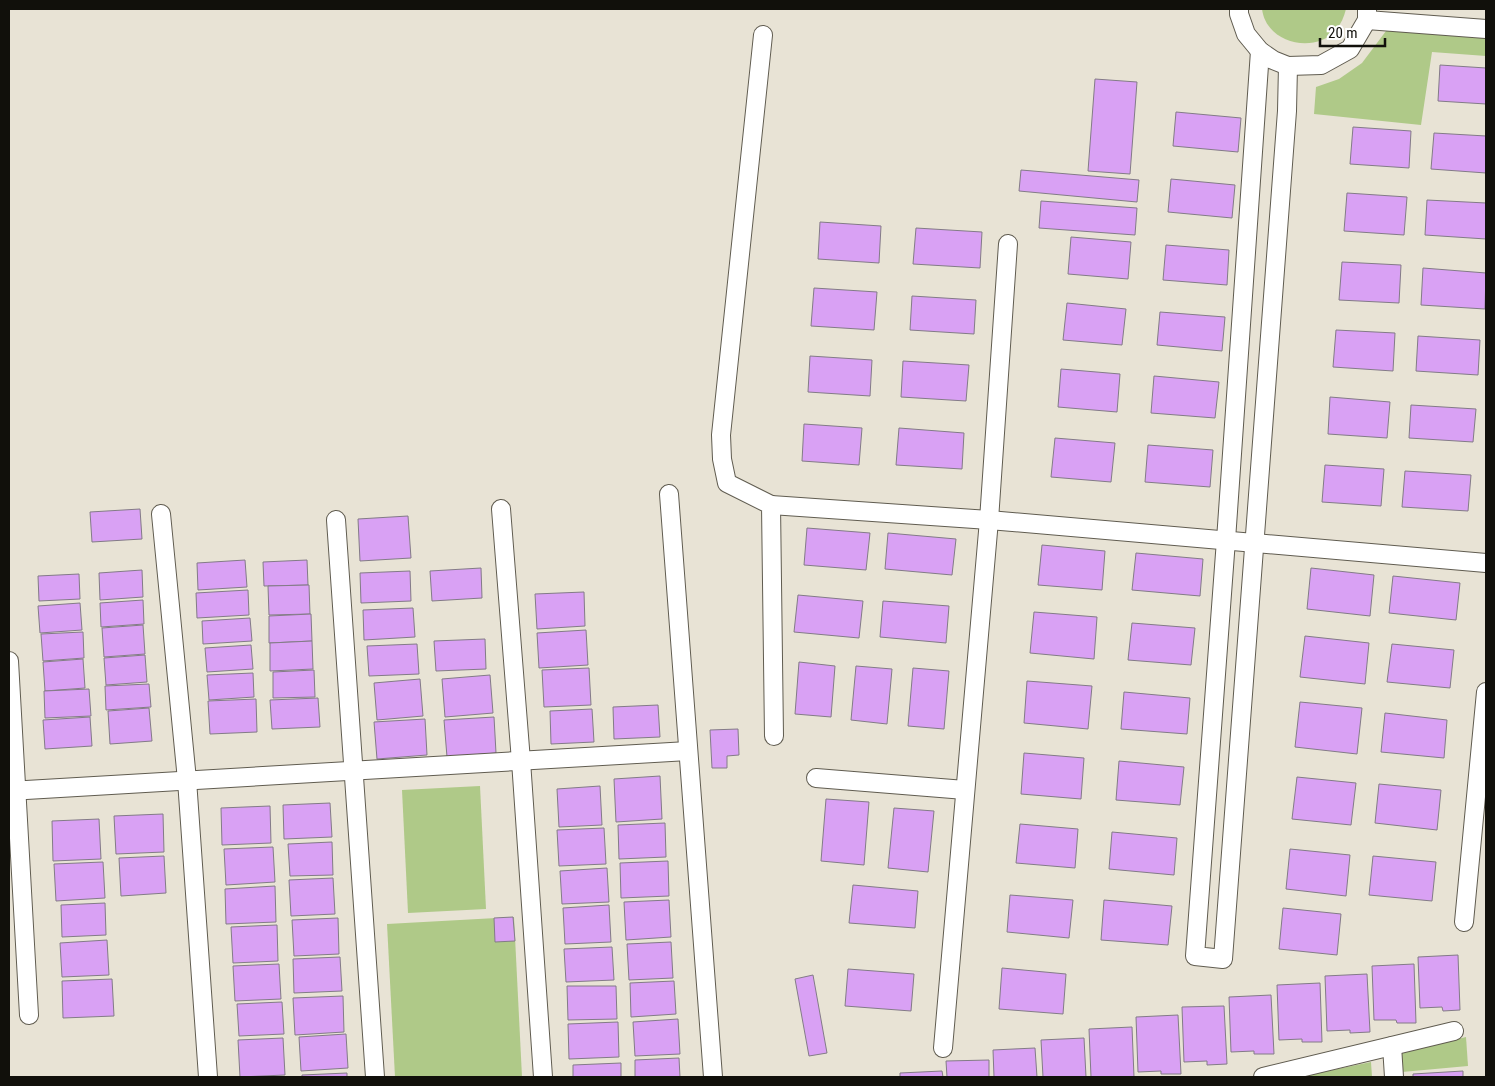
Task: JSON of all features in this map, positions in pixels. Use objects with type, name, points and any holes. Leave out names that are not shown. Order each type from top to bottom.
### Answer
[{"type":"street","points":[[1239,9],[1246,34],[1260,51],[1273,60],[1288,66],[1321,65],[1343,53],[1350,48],[1367,15],[1486,29]]},
{"type":"street","points":[[763,35],[721,434],[722,458],[727,483],[771,505],[990,520],[1486,563]]},
{"type":"street","points":[[1260,51],[1195,956],[1223,959],[1287,111],[1288,66]]},
{"type":"street","points":[[943,1048],[990,520],[1008,244]]},
{"type":"street","points":[[669,494],[713,1077]]},
{"type":"street","points":[[771,505],[774,736]]},
{"type":"street","points":[[500,509],[521,761],[543,1077]]},
{"type":"street","points":[[162,514],[187,780],[208,1077]]},
{"type":"street","points":[[336,520],[375,1077]]},
{"type":"street","points":[[9,661],[12,790],[29,1015]]},
{"type":"street","points":[[1464,922],[1486,692]]},
{"type":"street","points":[[12,790],[688,751]]},
{"type":"street","points":[[816,778],[965,790]]},
{"type":"street","points":[[1263,1077],[1454,1030]]},
{"type":"street","points":[[1392,1046],[1394,1077]]},
{"type":"green space","points":[[1262,9],[1346,9],[1338,28],[1327,38],[1316,42],[1304,43],[1292,42],[1272,30],[1265,21]]},
{"type":"green space","points":[[1389,27],[1486,36],[1486,56],[1432,52],[1421,125],[1314,114],[1316,87],[1339,79],[1362,63]]},
{"type":"green space","points":[[480,786],[486,909],[408,913],[402,790]]},
{"type":"green space","points":[[514,917],[522,1077],[395,1077],[387,924]]},
{"type":"green space","points":[[1466,1037],[1468,1066],[1402,1072],[1397,1054]]},
{"type":"green space","points":[[1371,1062],[1372,1077],[1299,1077]]},
{"type":"building","points":[[1440,65],[1486,68],[1486,104],[1438,101]]},
{"type":"building","points":[[1095,79],[1137,82],[1130,174],[1088,171]]},
{"type":"building","points":[[1176,112],[1241,118],[1238,152],[1173,146]]},
{"type":"building","points":[[1353,127],[1411,131],[1409,168],[1350,164]]},
{"type":"building","points":[[1434,133],[1486,136],[1486,173],[1431,169]]},
{"type":"building","points":[[1021,170],[1139,180],[1137,202],[1019,191]]},
{"type":"building","points":[[1171,179],[1235,185],[1232,218],[1168,212]]},
{"type":"building","points":[[1347,193],[1407,197],[1404,235],[1344,231]]},
{"type":"building","points":[[1427,200],[1486,203],[1486,239],[1425,235]]},
{"type":"building","points":[[1041,201],[1137,208],[1135,235],[1039,228]]},
{"type":"building","points":[[820,222],[881,226],[879,263],[818,259]]},
{"type":"building","points":[[916,228],[982,232],[980,268],[913,264]]},
{"type":"building","points":[[1071,237],[1131,242],[1128,279],[1068,274]]},
{"type":"building","points":[[1166,245],[1229,250],[1227,285],[1163,280]]},
{"type":"building","points":[[1342,262],[1401,265],[1399,303],[1339,300]]},
{"type":"building","points":[[1423,268],[1486,273],[1485,309],[1421,305]]},
{"type":"building","points":[[814,288],[877,292],[874,330],[811,326]]},
{"type":"building","points":[[912,296],[976,300],[974,334],[910,330]]},
{"type":"building","points":[[1067,303],[1126,309],[1122,345],[1063,340]]},
{"type":"building","points":[[1160,312],[1225,317],[1222,351],[1157,345]]},
{"type":"building","points":[[1336,330],[1395,333],[1393,371],[1333,367]]},
{"type":"building","points":[[1418,336],[1480,340],[1478,375],[1416,371]]},
{"type":"building","points":[[810,356],[872,360],[870,396],[808,392]]},
{"type":"building","points":[[903,361],[969,365],[966,401],[901,397]]},
{"type":"building","points":[[1061,369],[1120,374],[1117,412],[1058,407]]},
{"type":"building","points":[[1154,376],[1219,382],[1215,418],[1151,413]]},
{"type":"building","points":[[1330,397],[1390,402],[1387,438],[1328,434]]},
{"type":"building","points":[[1411,405],[1476,409],[1473,442],[1409,438]]},
{"type":"building","points":[[804,424],[862,428],[859,465],[802,461]]},
{"type":"building","points":[[899,428],[964,433],[962,469],[896,465]]},
{"type":"building","points":[[1055,438],[1115,443],[1111,482],[1051,477]]},
{"type":"building","points":[[1148,445],[1213,450],[1210,487],[1145,482]]},
{"type":"building","points":[[1325,465],[1384,469],[1381,506],[1322,502]]},
{"type":"building","points":[[1405,471],[1471,475],[1468,511],[1402,507]]},
{"type":"building","points":[[140,509],[142,539],[92,542],[90,512]]},
{"type":"building","points":[[408,516],[411,558],[360,561],[358,519]]},
{"type":"building","points":[[807,528],[870,533],[866,570],[804,565]]},
{"type":"building","points":[[888,533],[956,539],[952,575],[885,569]]},
{"type":"building","points":[[1042,545],[1105,551],[1102,590],[1038,585]]},
{"type":"building","points":[[1136,553],[1203,559],[1200,596],[1132,590]]},
{"type":"building","points":[[245,560],[247,587],[198,590],[197,563]]},
{"type":"building","points":[[307,560],[308,585],[264,586],[263,562]]},
{"type":"building","points":[[481,568],[482,598],[432,601],[430,571]]},
{"type":"building","points":[[1311,568],[1374,575],[1370,616],[1307,609]]},
{"type":"building","points":[[142,570],[143,597],[100,600],[99,573]]},
{"type":"building","points":[[410,571],[411,601],[361,603],[360,573]]},
{"type":"building","points":[[79,574],[80,599],[39,601],[38,576]]},
{"type":"building","points":[[1393,576],[1460,583],[1456,620],[1389,613]]},
{"type":"building","points":[[309,585],[310,614],[269,615],[268,586]]},
{"type":"building","points":[[248,590],[249,615],[197,618],[196,593]]},
{"type":"building","points":[[584,592],[585,626],[537,629],[535,594]]},
{"type":"building","points":[[798,595],[863,601],[859,638],[794,632]]},
{"type":"building","points":[[143,600],[144,624],[101,627],[100,603]]},
{"type":"building","points":[[883,601],[949,606],[946,643],[880,637]]},
{"type":"building","points":[[80,603],[82,630],[40,633],[38,606]]},
{"type":"building","points":[[413,608],[415,637],[364,640],[363,610]]},
{"type":"building","points":[[1034,612],[1097,617],[1094,659],[1030,653]]},
{"type":"building","points":[[311,614],[312,641],[269,643],[269,616]]},
{"type":"building","points":[[250,618],[252,641],[203,644],[202,621]]},
{"type":"building","points":[[1132,623],[1195,628],[1191,665],[1128,660]]},
{"type":"building","points":[[143,625],[145,654],[104,657],[102,628]]},
{"type":"building","points":[[586,630],[588,665],[539,668],[537,633]]},
{"type":"building","points":[[83,632],[84,658],[43,661],[41,634]]},
{"type":"building","points":[[1305,636],[1369,643],[1365,684],[1300,677]]},
{"type":"building","points":[[485,639],[486,669],[436,671],[434,641]]},
{"type":"building","points":[[312,641],[313,669],[270,671],[270,643]]},
{"type":"building","points":[[417,644],[419,674],[369,676],[367,646]]},
{"type":"building","points":[[1392,644],[1454,650],[1450,688],[1387,682]]},
{"type":"building","points":[[251,645],[253,669],[207,672],[205,648]]},
{"type":"building","points":[[145,655],[147,682],[106,685],[104,658]]},
{"type":"building","points":[[83,659],[85,688],[45,691],[43,662]]},
{"type":"building","points":[[799,662],[835,666],[831,717],[795,714]]},
{"type":"building","points":[[856,666],[892,669],[887,724],[851,720]]},
{"type":"building","points":[[589,668],[591,705],[544,707],[542,670]]},
{"type":"building","points":[[913,668],[949,671],[944,729],[908,726]]},
{"type":"building","points":[[314,670],[315,697],[273,698],[273,672]]},
{"type":"building","points":[[253,673],[254,697],[209,700],[207,675]]},
{"type":"building","points":[[490,675],[493,713],[445,717],[442,679]]},
{"type":"building","points":[[420,679],[423,716],[377,720],[374,683]]},
{"type":"building","points":[[1027,681],[1092,686],[1088,729],[1024,723]]},
{"type":"building","points":[[149,684],[151,707],[106,710],[105,686]]},
{"type":"building","points":[[89,689],[91,716],[45,718],[44,691]]},
{"type":"building","points":[[1124,692],[1190,698],[1187,734],[1121,729]]},
{"type":"building","points":[[318,698],[320,727],[272,729],[270,700]]},
{"type":"building","points":[[256,699],[257,732],[210,734],[208,701]]},
{"type":"building","points":[[1300,702],[1362,708],[1357,754],[1295,747]]},
{"type":"building","points":[[658,705],[660,737],[614,739],[613,707]]},
{"type":"building","points":[[149,708],[152,741],[110,744],[108,711]]},
{"type":"building","points":[[592,709],[594,742],[551,744],[550,711]]},
{"type":"building","points":[[1385,713],[1447,720],[1444,758],[1381,752]]},
{"type":"building","points":[[90,717],[92,746],[45,749],[43,720]]},
{"type":"building","points":[[494,717],[496,753],[447,757],[444,720]]},
{"type":"building","points":[[425,719],[427,755],[377,759],[374,722]]},
{"type":"building","points":[[738,729],[739,755],[727,756],[727,768],[712,768],[710,730]]},
{"type":"building","points":[[1024,753],[1084,758],[1081,799],[1021,794]]},
{"type":"building","points":[[1119,761],[1184,767],[1180,805],[1116,800]]},
{"type":"building","points":[[660,776],[662,819],[616,822],[614,779]]},
{"type":"building","points":[[1297,777],[1356,783],[1351,825],[1292,819]]},
{"type":"building","points":[[1379,784],[1441,790],[1437,830],[1375,823]]},
{"type":"building","points":[[600,786],[602,825],[559,827],[557,789]]},
{"type":"building","points":[[826,799],[869,802],[864,865],[821,861]]},
{"type":"building","points":[[330,803],[332,837],[284,839],[283,805]]},
{"type":"building","points":[[270,806],[271,843],[222,845],[221,808]]},
{"type":"building","points":[[894,808],[934,811],[928,872],[888,868]]},
{"type":"building","points":[[163,814],[164,852],[116,854],[114,816]]},
{"type":"building","points":[[99,819],[101,859],[53,861],[52,821]]},
{"type":"building","points":[[665,823],[666,857],[619,859],[618,825]]},
{"type":"building","points":[[1020,824],[1078,829],[1075,868],[1016,863]]},
{"type":"building","points":[[604,828],[606,864],[559,866],[557,830]]},
{"type":"building","points":[[1112,832],[1177,838],[1174,875],[1109,869]]},
{"type":"building","points":[[332,842],[333,875],[290,876],[288,844]]},
{"type":"building","points":[[273,847],[275,882],[226,885],[224,849]]},
{"type":"building","points":[[1290,849],[1350,855],[1346,896],[1286,889]]},
{"type":"building","points":[[164,856],[166,893],[121,896],[119,858]]},
{"type":"building","points":[[1373,856],[1436,862],[1432,901],[1369,895]]},
{"type":"building","points":[[668,861],[669,896],[621,898],[620,863]]},
{"type":"building","points":[[103,862],[105,898],[56,901],[54,864]]},
{"type":"building","points":[[607,868],[609,902],[562,904],[560,871]]},
{"type":"building","points":[[333,878],[335,914],[291,916],[289,880]]},
{"type":"building","points":[[853,885],[918,891],[915,928],[849,923]]},
{"type":"building","points":[[275,886],[276,922],[226,924],[225,889]]},
{"type":"building","points":[[1010,895],[1073,900],[1069,938],[1007,932]]},
{"type":"building","points":[[669,900],[671,937],[626,940],[624,902]]},
{"type":"building","points":[[1104,900],[1172,906],[1168,945],[1101,940]]},
{"type":"building","points":[[105,903],[106,935],[62,937],[61,905]]},
{"type":"building","points":[[609,905],[611,942],[565,944],[563,908]]},
{"type":"building","points":[[1283,908],[1341,914],[1337,955],[1279,949]]},
{"type":"building","points":[[513,917],[515,941],[495,942],[494,918]]},
{"type":"building","points":[[338,918],[339,954],[294,956],[292,920]]},
{"type":"building","points":[[277,925],[278,961],[233,963],[231,927]]},
{"type":"building","points":[[107,940],[109,975],[62,977],[60,943]]},
{"type":"building","points":[[671,942],[673,978],[629,980],[627,944]]},
{"type":"building","points":[[612,947],[614,980],[566,982],[564,949]]},
{"type":"building","points":[[1458,955],[1460,1010],[1443,1011],[1442,1007],[1420,1008],[1418,957]]},
{"type":"building","points":[[340,957],[342,991],[294,993],[293,959]]},
{"type":"building","points":[[279,964],[281,999],[235,1001],[233,966]]},
{"type":"building","points":[[1414,964],[1416,1023],[1397,1023],[1396,1020],[1374,1020],[1372,966]]},
{"type":"building","points":[[1002,968],[1066,974],[1063,1014],[999,1009]]},
{"type":"building","points":[[848,969],[914,974],[911,1011],[845,1006]]},
{"type":"building","points":[[1367,974],[1370,1032],[1350,1033],[1350,1030],[1327,1031],[1325,976]]},
{"type":"building","points":[[813,975],[827,1053],[809,1056],[795,979]]},
{"type":"building","points":[[112,979],[114,1016],[63,1018],[62,981]]},
{"type":"building","points":[[674,981],[676,1014],[631,1017],[630,983]]},
{"type":"building","points":[[1320,983],[1322,1042],[1302,1042],[1302,1039],[1279,1040],[1277,985]]},
{"type":"building","points":[[567,986],[616,986],[617,1019],[568,1020]]},
{"type":"building","points":[[1271,995],[1274,1054],[1254,1054],[1254,1051],[1231,1052],[1229,997]]},
{"type":"building","points":[[343,996],[344,1032],[295,1035],[293,998]]},
{"type":"building","points":[[282,1002],[284,1034],[239,1036],[237,1004]]},
{"type":"building","points":[[1224,1006],[1227,1064],[1207,1065],[1207,1061],[1184,1062],[1182,1007]]},
{"type":"building","points":[[1178,1015],[1181,1074],[1161,1074],[1161,1071],[1138,1072],[1136,1017]]},
{"type":"building","points":[[678,1019],[680,1054],[635,1056],[633,1022]]},
{"type":"building","points":[[618,1022],[619,1057],[569,1059],[568,1024]]},
{"type":"building","points":[[1132,1027],[1134,1077],[1091,1077],[1089,1029]]},
{"type":"building","points":[[346,1034],[348,1068],[301,1071],[299,1037]]},
{"type":"building","points":[[283,1038],[285,1075],[240,1077],[238,1040]]},
{"type":"building","points":[[1084,1038],[1086,1077],[1043,1077],[1041,1040]]},
{"type":"building","points":[[1035,1048],[1037,1077],[994,1077],[993,1050]]},
{"type":"building","points":[[679,1058],[680,1077],[635,1077],[635,1060]]},
{"type":"building","points":[[989,1060],[989,1077],[947,1077],[946,1061]]},
{"type":"building","points":[[621,1063],[621,1077],[573,1077],[573,1065]]},
{"type":"building","points":[[942,1071],[943,1077],[900,1077],[900,1073]]},
{"type":"building","points":[[1463,1071],[1463,1077],[1413,1077],[1413,1074]]},
{"type":"building","points":[[347,1073],[347,1077],[302,1077],[302,1075]]}]
